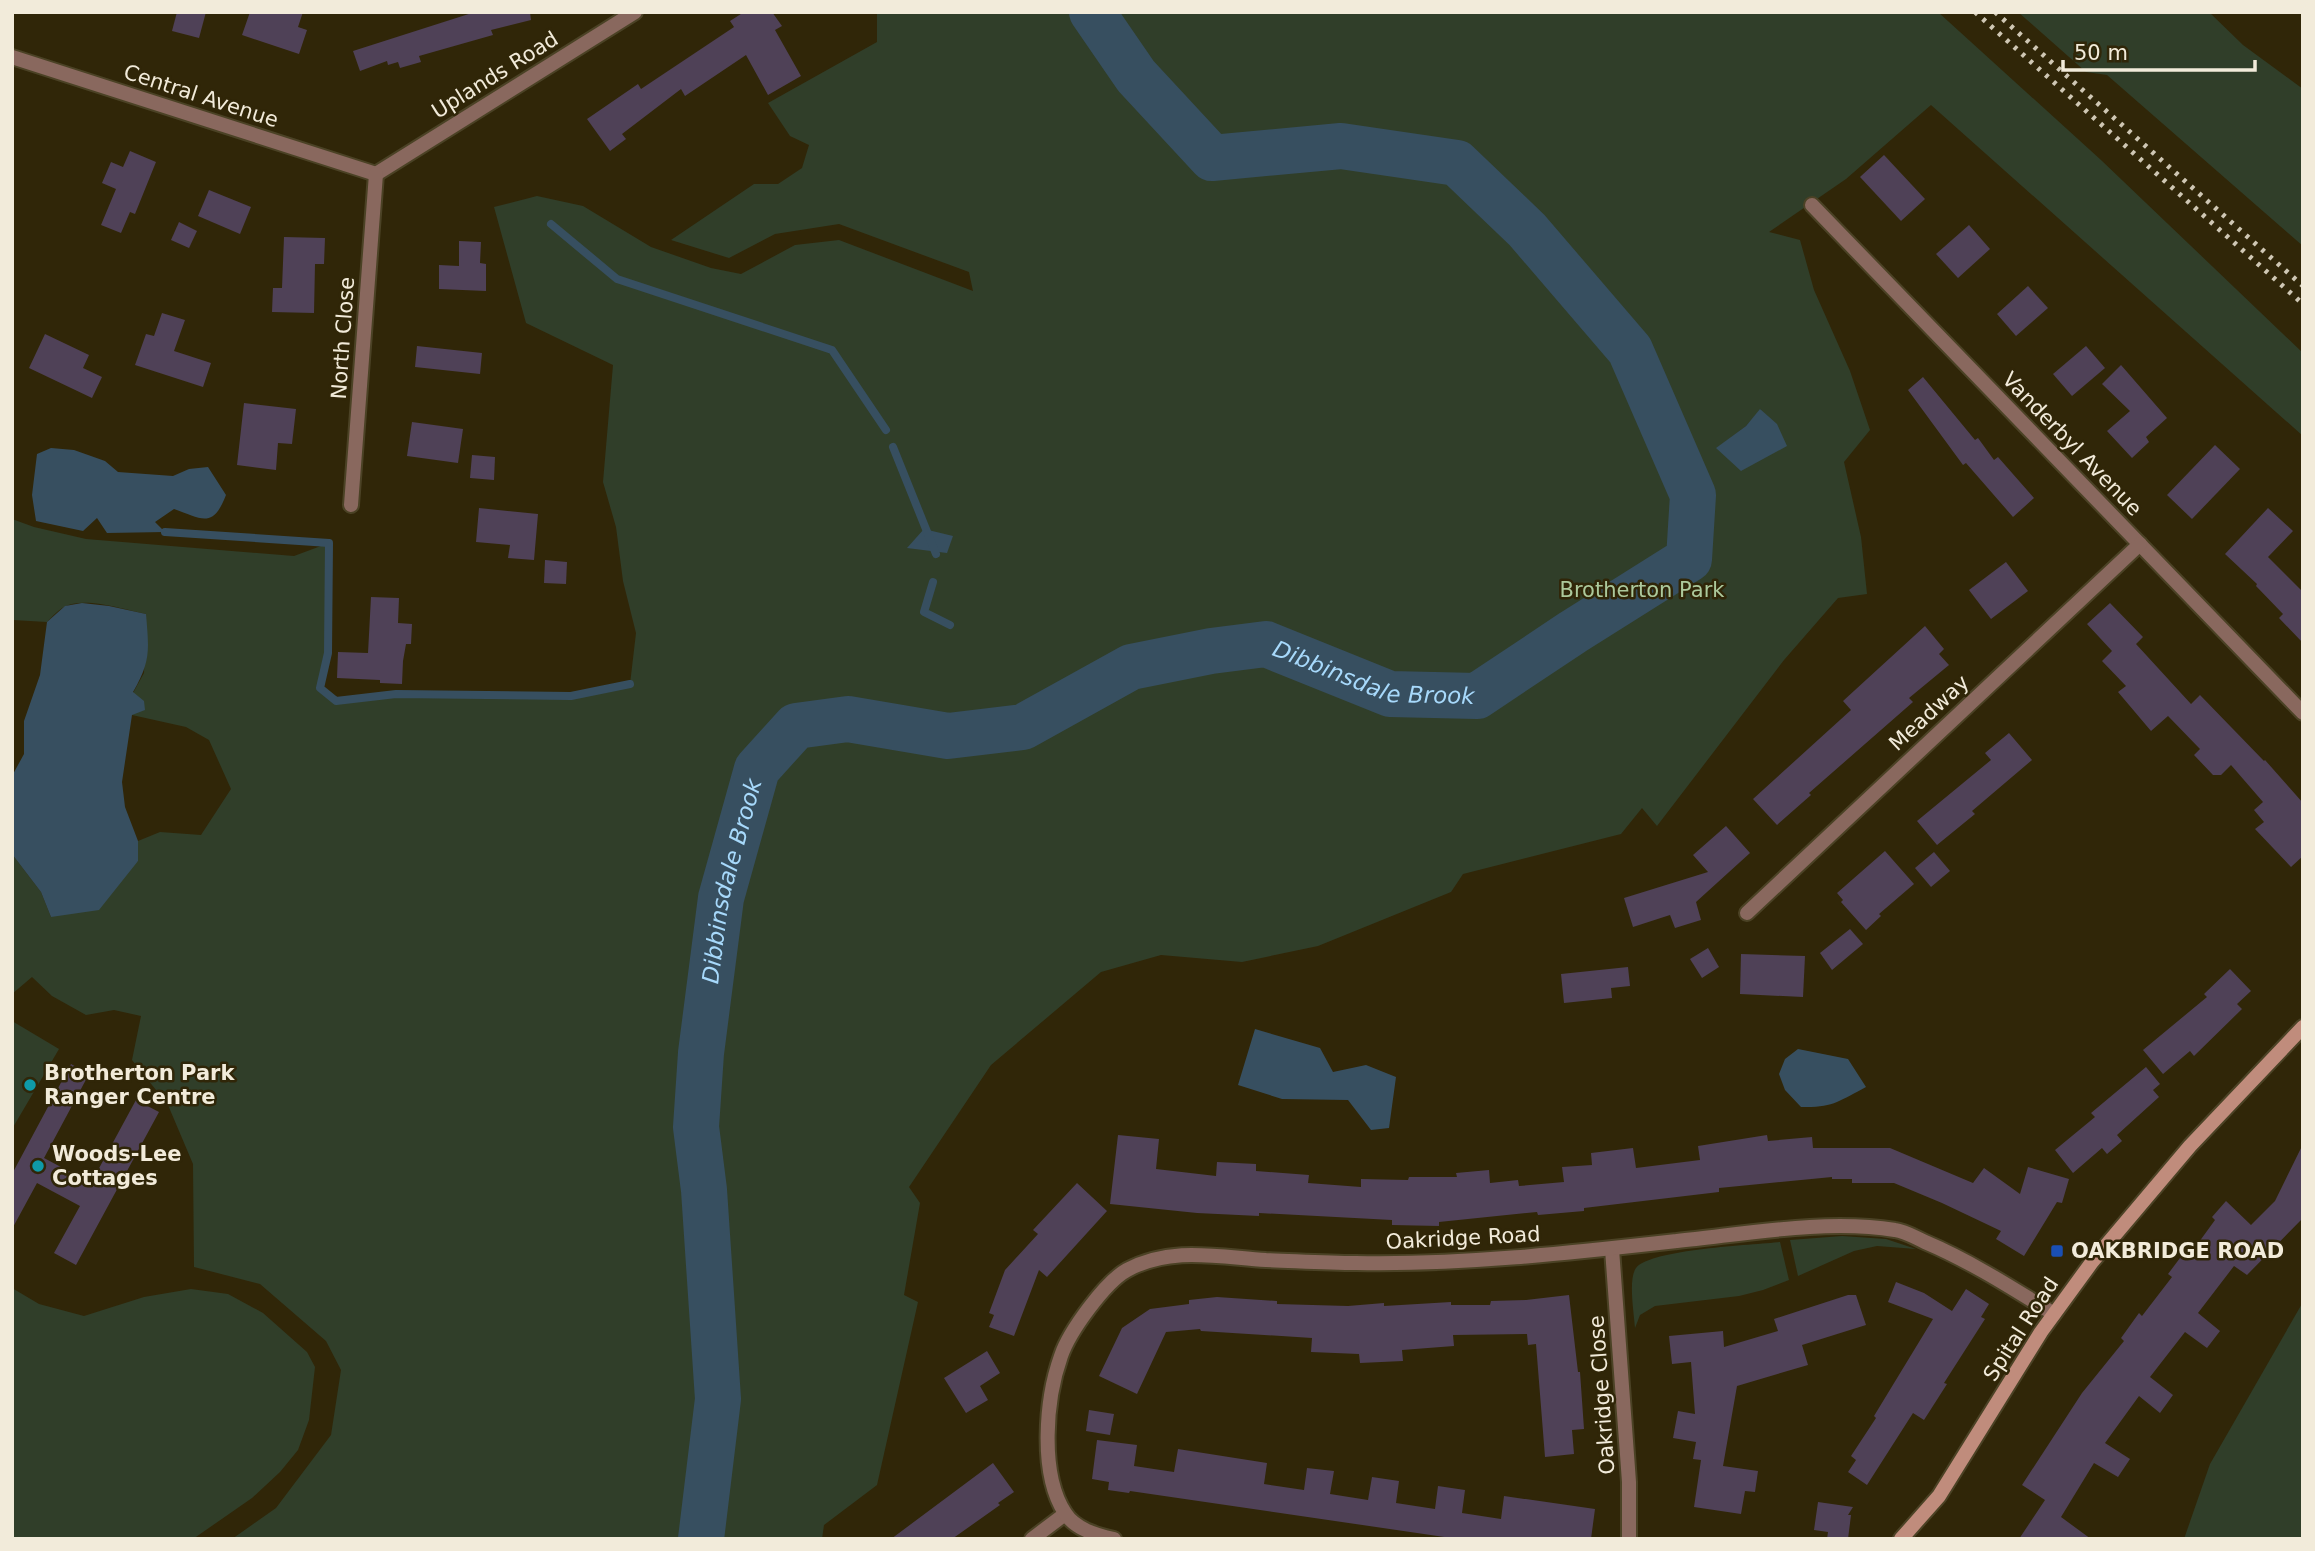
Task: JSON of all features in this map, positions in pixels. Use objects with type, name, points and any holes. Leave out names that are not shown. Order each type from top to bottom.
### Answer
[{"type":"main road","name":"Spital Road","points":[[1901,1539],[1939,1496],[2054,1314],[2092,1262],[2190,1146],[2303,1027]]},
{"type":"street","name":"Uplands Road","points":[[376,174],[635,12]]},
{"type":"street","name":"Central Avenue","points":[[12,57],[376,174]]},
{"type":"street","name":"North Close","points":[[351,505],[376,174]]},
{"type":"street","name":"Vanderbyl Avenue","points":[[1812,205],[2303,713]]},
{"type":"street","name":"Meadway","points":[[1747,913],[2140,544]]},
{"type":"street","name":"Oakridge Road","points":[[1065,1514],[1052,1483],[1048,1450],[1050,1397],[1062,1353],[1099,1293],[1126,1271],[1159,1258],[1191,1254],[1358,1264],[1500,1260],[1797,1228],[1898,1230],[1997,1279],[2054,1314]]},
{"type":"street","name":"Oakridge Close","points":[[1612,1249],[1629,1482],[1629,1539]]},
{"type":"street","points":[[1032,1539],[1065,1514],[1086,1531],[1114,1539]]},
{"type":"green space","name":"Brotherton Park","points":[[877,12],[1938,12],[2101,160],[2303,353],[2303,436],[1931,105],[1846,179],[1769,232],[1800,240],[1814,290],[1850,371],[1870,430],[1844,462],[1861,537],[1867,594],[1838,598],[1784,660],[1657,826],[1642,808],[1621,834],[1463,874],[1451,892],[1318,946],[1242,962],[1161,955],[1101,972],[991,1065],[909,1187],[920,1203],[904,1295],[918,1302],[877,1485],[824,1525],[822,1539],[232,1539],[276,1508],[331,1435],[341,1370],[326,1341],[260,1284],[194,1267],[193,1164],[168,1105],[132,1060],[141,1016],[114,1010],[86,1015],[52,996],[32,977],[12,994],[12,854],[41,892],[51,917],[138,861],[138,841],[160,832],[201,835],[231,789],[209,740],[186,727],[132,715],[133,693],[144,673],[146,614],[82,603],[64,607],[47,622],[12,622],[12,519],[86,539],[294,556],[329,543],[328,653],[320,688],[335,701],[396,694],[571,696],[630,684],[636,633],[623,581],[616,527],[603,482],[613,365],[526,323],[494,207],[537,196],[583,206],[651,247],[711,268],[741,274],[795,245],[839,240],[973,291],[969,272],[839,224],[775,234],[729,258],[671,240],[754,184],[778,184],[802,168],[809,145],[790,136],[768,103],[877,42]],"holes":[[[1761,409],[1741,470],[1717,448],[1746,426]]]},
{"type":"green space","points":[[2018,12],[2209,12],[2243,45],[2303,89],[2303,246],[2107,75],[2086,72]]},
{"type":"green space","points":[[12,1021],[59,1049],[12,1129]]},
{"type":"green space","points":[[1842,1236],[1886,1239],[1916,1249],[1877,1246],[1854,1251],[1798,1276],[1790,1240]]},
{"type":"green space","points":[[1780,1242],[1789,1280],[1739,1296],[1655,1306],[1640,1315],[1635,1328],[1632,1280],[1636,1268],[1645,1262],[1681,1252]]},
{"type":"green space","points":[[12,1288],[39,1304],[84,1316],[144,1297],[191,1289],[228,1294],[263,1313],[307,1352],[315,1367],[309,1420],[298,1450],[280,1472],[252,1498],[193,1539],[12,1539]]},
{"type":"green space","points":[[2303,1302],[2303,1539],[2184,1539],[2210,1464]]},
{"type":"water","points":[[1760,409],[1777,424],[1787,446],[1741,471],[1716,448],[1746,426]]},
{"type":"water","points":[[51,448],[74,450],[105,461],[118,472],[173,476],[189,469],[208,467],[226,495],[211,517],[199,518],[174,509],[155,522],[165,532],[107,533],[97,518],[83,531],[36,521],[32,495],[37,454]]},
{"type":"water","points":[[924,529],[953,536],[947,553],[907,548]]},
{"type":"water","points":[[82,603],[146,614],[146,663],[133,692],[144,701],[145,710],[132,715],[122,782],[125,807],[138,841],[138,861],[99,910],[51,917],[41,892],[12,854],[12,776],[24,754],[24,721],[40,675],[47,622],[65,606]]},
{"type":"water","points":[[1255,1029],[1320,1048],[1333,1072],[1366,1065],[1396,1077],[1389,1128],[1371,1130],[1348,1100],[1282,1099],[1238,1085]]},
{"type":"water","points":[[1798,1049],[1848,1059],[1866,1087],[1829,1105],[1801,1107],[1785,1090],[1779,1074],[1785,1059]]},
{"type":"building","points":[[177,12],[206,12],[199,38],[172,31]]},
{"type":"building","points":[[250,12],[303,12],[298,27],[307,30],[299,54],[242,35]]},
{"type":"building","points":[[475,12],[530,12],[531,20],[491,30],[493,35],[419,56],[421,62],[400,68],[398,62],[388,65],[387,61],[360,71],[353,51]]},
{"type":"building","points":[[744,12],[772,12],[782,26],[775,30],[801,76],[768,95],[746,55],[685,96],[681,89],[622,134],[626,139],[610,151],[587,119],[638,84],[641,89],[734,27],[730,21]]},
{"type":"building","points":[[130,151],[156,162],[135,214],[130,212],[121,233],[101,225],[116,189],[102,183],[111,162],[123,167]]},
{"type":"building","points":[[1884,155],[1925,199],[1901,221],[1860,177]]},
{"type":"building","points":[[209,190],[251,207],[240,234],[198,216]]},
{"type":"building","points":[[179,222],[197,231],[189,248],[171,240]]},
{"type":"building","points":[[1969,225],[1990,249],[1958,278],[1936,254]]},
{"type":"building","points":[[284,237],[325,238],[324,264],[315,264],[314,313],[272,312],[273,288],[282,288]]},
{"type":"building","points":[[459,241],[481,242],[480,263],[486,264],[486,291],[439,289],[439,265],[459,266]]},
{"type":"building","points":[[2028,286],[2048,308],[2016,336],[1997,314]]},
{"type":"building","points":[[162,313],[185,320],[174,351],[211,363],[203,387],[135,365],[146,334],[154,336]]},
{"type":"building","points":[[45,334],[89,355],[83,368],[102,377],[92,398],[29,368]]},
{"type":"building","points":[[417,346],[482,353],[480,374],[415,367]]},
{"type":"building","points":[[2086,346],[2105,368],[2072,396],[2053,374]]},
{"type":"building","points":[[2121,365],[2167,418],[2146,437],[2149,442],[2132,458],[2107,431],[2130,411],[2102,384]]},
{"type":"building","points":[[1923,377],[1975,440],[1978,438],[1994,460],[1998,457],[2034,498],[2013,517],[1966,463],[1963,465],[1908,390]]},
{"type":"building","points":[[244,403],[296,409],[292,444],[278,443],[276,470],[237,465]]},
{"type":"building","points":[[412,422],[463,429],[458,463],[407,456]]},
{"type":"building","points":[[2215,445],[2240,469],[2192,519],[2167,495]]},
{"type":"building","points":[[472,455],[495,457],[494,480],[470,478]]},
{"type":"building","points":[[479,508],[538,514],[534,560],[508,558],[510,545],[476,542]]},
{"type":"building","points":[[2268,508],[2293,531],[2268,557],[2303,592],[2303,643],[2279,618],[2283,614],[2257,584],[2225,554]]},
{"type":"building","points":[[545,560],[567,562],[566,584],[544,583]]},
{"type":"building","points":[[2006,562],[2028,591],[1991,619],[1969,590]]},
{"type":"building","points":[[371,597],[399,598],[398,623],[412,624],[411,644],[406,644],[403,661],[402,684],[337,678],[338,652],[368,653]]},
{"type":"building","points":[[2110,603],[2143,637],[2136,644],[2191,704],[2200,695],[2265,760],[2303,803],[2303,856],[2291,867],[2255,829],[2264,822],[2254,810],[2263,802],[2231,765],[2221,775],[2213,775],[2194,755],[2200,749],[2168,716],[2151,731],[2118,692],[2126,686],[2102,661],[2112,651],[2087,624]]},
{"type":"building","points":[[1925,626],[1944,649],[1939,654],[1949,665],[1909,698],[1913,702],[1809,793],[1811,795],[1777,825],[1753,799],[1851,710],[1843,701]]},
{"type":"building","points":[[2009,733],[2032,760],[1972,811],[1975,814],[1937,845],[1917,821],[1991,760],[1985,753]]},
{"type":"building","points":[[1726,826],[1750,853],[1696,902],[1701,920],[1675,928],[1670,915],[1633,927],[1624,898],[1708,872],[1693,855]]},
{"type":"building","points":[[1885,851],[1914,884],[1879,914],[1881,916],[1866,930],[1841,902],[1843,900],[1837,893]]},
{"type":"building","points":[[1934,852],[1950,871],[1931,887],[1915,868]]},
{"type":"building","points":[[1850,929],[1863,944],[1832,970],[1820,953]]},
{"type":"building","points":[[1708,948],[1719,967],[1702,978],[1690,959]]},
{"type":"building","points":[[1741,954],[1805,956],[1803,997],[1740,994]]},
{"type":"building","points":[[1628,967],[1630,986],[1611,988],[1612,998],[1564,1003],[1561,974]]},
{"type":"building","points":[[2230,969],[2251,991],[2237,1004],[2242,1009],[2194,1056],[2190,1051],[2163,1074],[2143,1050],[2207,997],[2204,994]]},
{"type":"building","name":"Woods-Lee Cottages","points":[[71,1064],[89,1074],[44,1158],[91,1183],[136,1100],[159,1112],[76,1265],[54,1253],[80,1206],[37,1183],[12,1229],[12,1174]]},
{"type":"building","points":[[2146,1067],[2160,1084],[2153,1090],[2159,1097],[2117,1135],[2122,1141],[2107,1154],[2102,1148],[2073,1173],[2055,1150],[2095,1117],[2091,1113]]},
{"type":"building","points":[[1118,1135],[1159,1139],[1156,1169],[1216,1176],[1217,1162],[1256,1164],[1256,1171],[1309,1175],[1308,1183],[1361,1187],[1361,1179],[1457,1177],[1456,1173],[1489,1170],[1490,1183],[1518,1180],[1519,1186],[1564,1182],[1562,1167],[1592,1165],[1591,1153],[1633,1148],[1636,1168],[1700,1160],[1698,1146],[1767,1135],[1768,1141],[1812,1137],[1813,1148],[1890,1148],[1973,1183],[1984,1168],[2020,1194],[2028,1167],[2069,1179],[2062,1203],[2057,1202],[2024,1256],[1996,1239],[2001,1231],[1894,1183],[1852,1183],[1852,1179],[1832,1177],[1719,1188],[1719,1192],[1584,1208],[1584,1211],[1538,1215],[1537,1212],[1439,1222],[1439,1226],[1392,1225],[1392,1220],[1259,1213],[1259,1216],[1197,1213],[1110,1204]]},
{"type":"building","points":[[2303,1144],[2303,1218],[2247,1275],[2234,1266],[2198,1313],[2220,1331],[2207,1348],[2185,1332],[2150,1377],[2173,1395],[2160,1413],[2139,1396],[2105,1443],[2130,1459],[2118,1477],[2094,1463],[2061,1517],[2091,1539],[2019,1539],[2045,1500],[2022,1485],[2082,1393],[2124,1341],[2121,1338],[2139,1313],[2142,1316],[2172,1277],[2168,1274],[2186,1250],[2191,1253],[2215,1220],[2212,1217],[2226,1201],[2251,1225],[2275,1201]]},
{"type":"building","points":[[1077,1183],[1107,1211],[1047,1277],[1039,1270],[1014,1336],[989,1327],[994,1315],[989,1313],[1005,1270],[1038,1234],[1033,1230]]},
{"type":"building","points":[[1896,1282],[1924,1293],[1952,1311],[1966,1289],[1989,1304],[1981,1317],[1985,1319],[1924,1420],[1913,1413],[1867,1485],[1848,1472],[1856,1460],[1851,1456],[1933,1319],[1888,1302]]},
{"type":"building","points":[[1569,1295],[1580,1372],[1584,1429],[1572,1430],[1574,1454],[1545,1457],[1536,1344],[1528,1345],[1527,1334],[1453,1335],[1454,1346],[1402,1350],[1403,1361],[1360,1363],[1359,1354],[1311,1352],[1312,1338],[1200,1329],[1166,1332],[1137,1394],[1099,1376],[1122,1328],[1150,1309],[1189,1304],[1189,1300],[1217,1297],[1277,1301],[1277,1304],[1348,1306],[1384,1303],[1384,1306],[1451,1302],[1451,1305],[1490,1305],[1491,1301]]},
{"type":"building","points":[[1848,1295],[1856,1295],[1866,1325],[1802,1345],[1808,1365],[1737,1386],[1723,1466],[1758,1471],[1755,1492],[1745,1491],[1741,1514],[1694,1507],[1701,1460],[1693,1459],[1696,1442],[1673,1438],[1678,1411],[1695,1414],[1691,1362],[1672,1364],[1669,1336],[1723,1331],[1724,1347],[1778,1331],[1774,1319]]},
{"type":"building","points":[[987,1351],[1000,1373],[980,1386],[988,1400],[966,1413],[944,1378]]},
{"type":"building","points":[[1089,1410],[1114,1414],[1110,1435],[1086,1431]]},
{"type":"building","points":[[1097,1440],[1137,1445],[1134,1466],[1174,1472],[1178,1449],[1267,1463],[1264,1484],[1304,1490],[1307,1468],[1334,1471],[1330,1494],[1368,1500],[1372,1477],[1399,1481],[1396,1503],[1435,1509],[1438,1486],[1465,1490],[1462,1513],[1501,1519],[1504,1496],[1595,1509],[1591,1539],[1458,1539],[1108,1490],[1109,1482],[1092,1479]]},
{"type":"building","points":[[993,1463],[1014,1492],[998,1503],[1000,1505],[952,1539],[891,1539]]},
{"type":"building","points":[[1818,1502],[1853,1507],[1848,1515],[1851,1515],[1848,1539],[1827,1539],[1828,1532],[1814,1530]]},
{"type":"waterway","name":"Dibbinsdale Brook","points":[[701,1539],[718,1399],[704,1190],[696,1127],[701,1053],[721,898],[757,769],[796,726],[848,719],[948,736],[1023,727],[1131,667],[1211,651],[1266,644],[1390,694],[1477,696],[1689,559],[1693,495],[1630,350],[1527,230],[1457,163],[1341,146],[1212,158],[1136,76],[1092,12]]},
{"type":"waterway","points":[[551,224],[617,279],[832,350],[886,430]]},
{"type":"waterway","points":[[893,447],[936,554]]},
{"type":"waterway","points":[[165,532],[329,543],[328,653],[320,688],[336,701],[396,694],[571,696],[630,684]]},
{"type":"waterway","points":[[933,582],[924,612],[950,625]]},
{"type":"railway","points":[[1975,12],[2303,304]]},
{"type":"railway","points":[[1995,12],[2303,286]]},
{"type":"place","name":"Brotherton Park Ranger Centre","points":[[30,1085]]},
{"type":"place","name":"Woods-Lee Cottages","points":[[38,1166]]},
{"type":"place","name":"OAKBRIDGE ROAD","points":[[2057,1251]]}]
